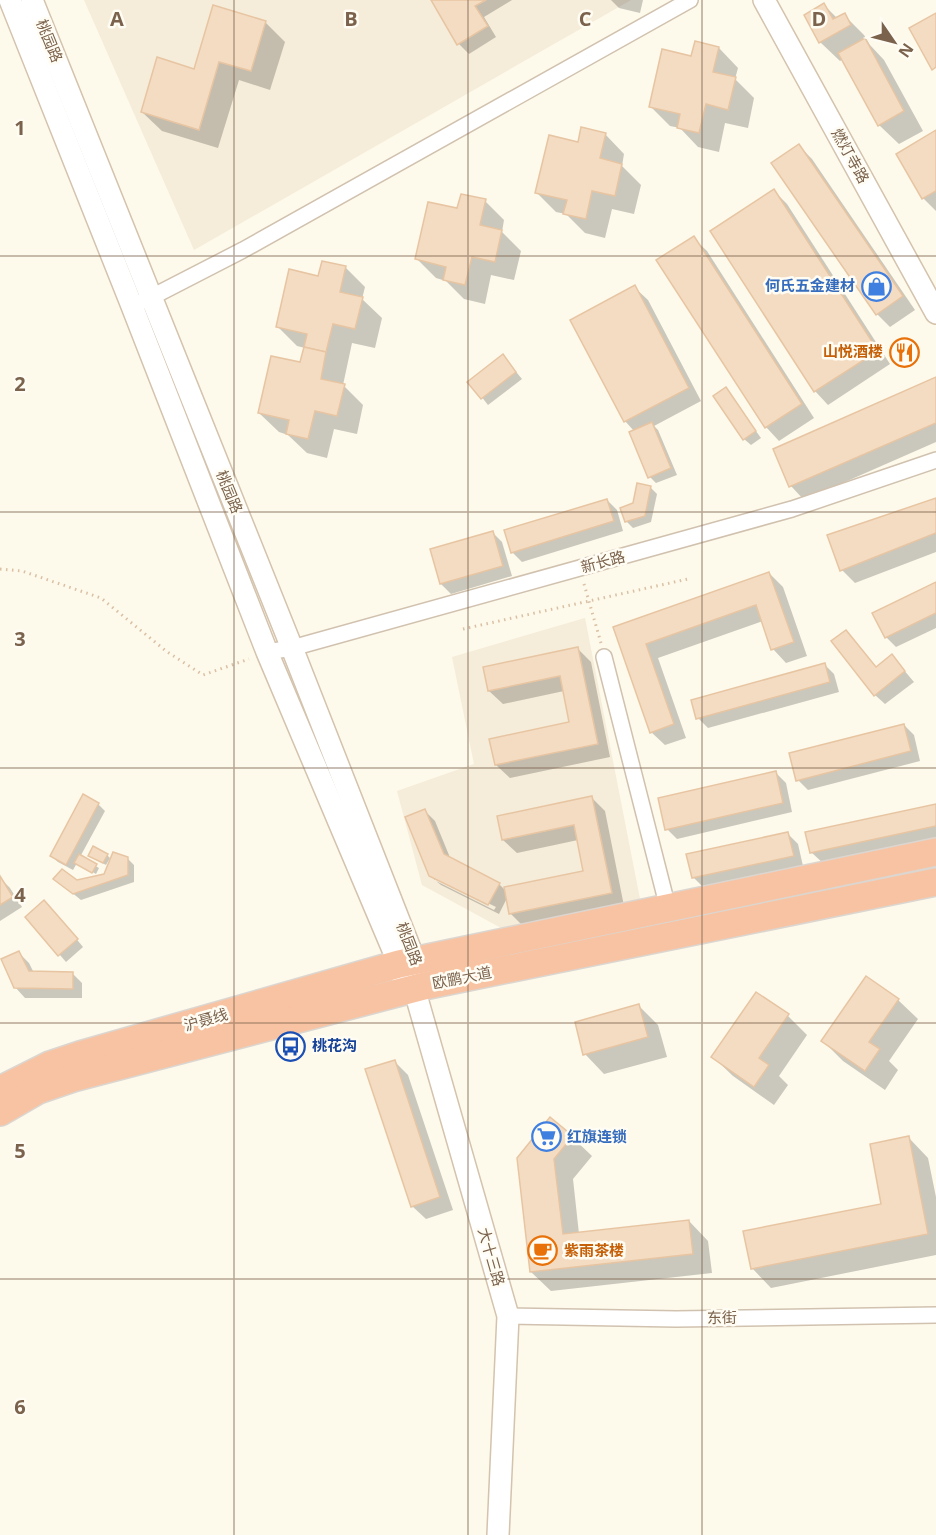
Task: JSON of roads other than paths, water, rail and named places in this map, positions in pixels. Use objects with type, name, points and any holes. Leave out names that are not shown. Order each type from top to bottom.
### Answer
[{"type":"highway","name":"欧鹏大道","points":[[0,1112],[39,1090],[74,1078],[412,978],[668,908],[936,852]]},
{"type":"highway","name":"欧鹏大道","points":[[412,978],[936,882]]},
{"type":"highway","name":"沪聂线","points":[[0,1090],[50,1065],[80,1055],[412,978]]},
{"type":"main road","points":[[10,0],[142,302],[267,652],[412,978]]},
{"type":"main road","name":"桃园路","points":[[32,0],[142,302],[292,648],[412,978]]},
{"type":"main road","name":"燃灯寺路","points":[[764,0],[936,313]]},
{"type":"main road","name":"大十三路","points":[[412,978],[508,1316],[498,1535]]},
{"type":"street","points":[[142,302],[253,244],[690,0]]},
{"type":"street","name":"新长路","points":[[267,652],[292,648],[792,510],[936,460]]},
{"type":"street","points":[[604,657],[668,908]]},
{"type":"street","name":"东街","points":[[508,1316],[676,1319],[936,1315]]},
{"type":"place","name":"何氏五金建材","points":[[876,286]]},
{"type":"place","name":"山悦酒楼","points":[[904,352]]},
{"type":"place","name":"桃花沟","points":[[291,1046]]},
{"type":"place","name":"红旗连锁","points":[[546,1137]]},
{"type":"place","name":"紫雨茶楼","points":[[543,1251]]}]
